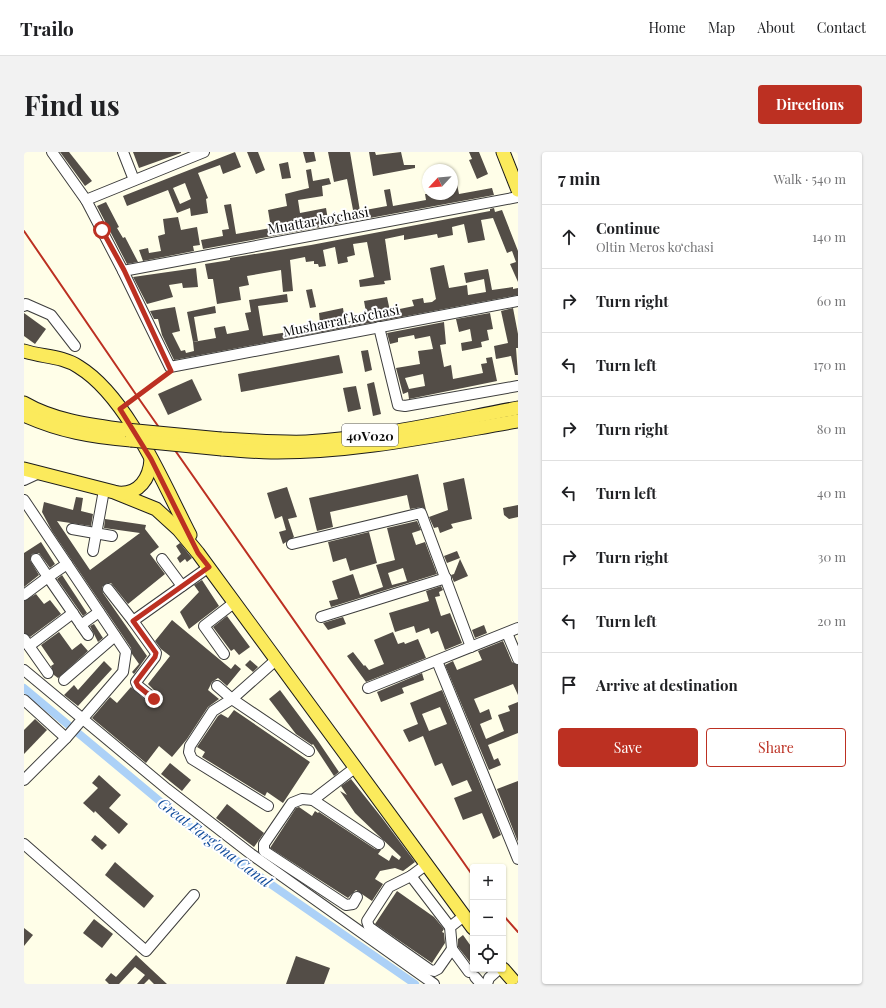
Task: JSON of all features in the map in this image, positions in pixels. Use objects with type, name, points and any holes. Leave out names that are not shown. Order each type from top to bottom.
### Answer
[{"type":"main road","points":[[503,152],[518,190]]},
{"type":"main road","points":[[24,351],[66,360],[79,366],[101,385],[120,409],[151,459],[198,553]]},
{"type":"main road","name":"40V020","points":[[24,403],[59,418],[128,435]]},
{"type":"main road","name":"40V020","points":[[221,444],[338,439],[377,435],[518,408]]},
{"type":"main road","name":"40V020","points":[[24,415],[41,423],[70,432],[128,435],[221,444],[270,452],[338,449],[380,445],[518,421]]},
{"type":"main road","points":[[109,491],[128,493],[141,486],[148,473],[151,459]]},
{"type":"main road","points":[[24,469],[109,491],[156,509],[179,530],[209,567],[277,659],[470,924]]},
{"type":"main road","points":[[506,972],[516,984]]},
{"type":"street","points":[[52,152],[86,200],[124,270],[170,367]]},
{"type":"street","points":[[123,152],[134,180]]},
{"type":"street","points":[[86,200],[204,152]]},
{"type":"street","name":"Muattar koʻchasi","points":[[124,270],[518,197]]},
{"type":"street","name":"Musharraf koʻchasi","points":[[170,367],[252,350],[334,337],[518,301]]},
{"type":"street","points":[[25,304],[51,315],[75,346]]},
{"type":"street","points":[[379,327],[398,405],[405,406],[518,386]]},
{"type":"street","points":[[24,480],[29,476],[39,473]]},
{"type":"street","points":[[93,551],[96,534],[109,491]]},
{"type":"street","points":[[24,500],[126,652],[123,672],[66,738],[24,780]]},
{"type":"street","points":[[292,544],[421,513],[471,647]]},
{"type":"street","points":[[72,529],[112,536]]},
{"type":"street","points":[[36,559],[88,635]]},
{"type":"street","points":[[162,559],[182,586]]},
{"type":"street","points":[[24,595],[67,564]]},
{"type":"street","points":[[133,621],[209,567]]},
{"type":"street","points":[[321,617],[446,578]]},
{"type":"street","points":[[108,589],[156,653],[155,657],[136,682],[138,686],[154,699]]},
{"type":"street","points":[[224,654],[204,626],[234,602]]},
{"type":"street","points":[[81,625],[99,612]]},
{"type":"street","points":[[48,674],[27,642],[73,613]]},
{"type":"street","points":[[368,688],[518,628]]},
{"type":"street","points":[[507,633],[518,659]]},
{"type":"street","points":[[64,680],[115,636]]},
{"type":"street","points":[[268,806],[192,759],[189,752],[190,746],[213,711],[232,699],[277,659]]},
{"type":"street","points":[[437,661],[518,859]]},
{"type":"street","points":[[24,670],[167,789],[250,854],[434,984]]},
{"type":"street","points":[[217,686],[232,699],[309,752]]},
{"type":"street","points":[[24,700],[66,738]]},
{"type":"street","points":[[313,800],[356,767]]},
{"type":"street","points":[[358,897],[353,904],[346,905],[264,851],[264,844],[292,803],[302,799],[313,800],[379,844]]},
{"type":"street","points":[[24,844],[146,951],[194,894]]},
{"type":"street","points":[[427,864],[411,876],[389,887],[366,921],[369,926],[430,970],[434,971],[438,969],[452,949]]},
{"type":"street","points":[[411,876],[450,927],[452,949],[475,978]]},
{"type":"street","points":[[450,927],[464,916]]},
{"type":"street","points":[[487,984],[489,978],[496,972]]},
{"type":"path","points":[[120,409],[171,371],[170,367]]},
{"type":"building","points":[[60,152],[69,152],[92,181],[85,186]]},
{"type":"building","points":[[133,152],[181,152],[181,153],[139,168]]},
{"type":"building","points":[[235,152],[241,167],[223,174],[220,165],[198,173],[208,198],[206,199],[208,213],[191,216],[190,208],[177,213],[168,190],[127,206],[123,196]],"holes":[[[185,183],[191,199],[180,204],[173,188]]]},
{"type":"building","points":[[247,152],[258,152],[265,170],[256,174]]},
{"type":"building","points":[[303,152],[314,152],[316,161],[306,163]]},
{"type":"building","points":[[328,152],[350,152],[360,211],[387,206],[384,190],[390,189],[393,206],[426,200],[458,200],[458,189],[459,194],[492,188],[494,195],[203,249],[201,240],[223,236],[222,230],[229,229],[224,205],[231,204],[236,234],[271,228],[268,210],[287,206],[285,194],[309,188],[306,170],[311,169],[313,181],[329,178],[331,184],[322,186],[323,196],[298,200],[300,213],[326,208],[328,220],[354,215],[347,179],[334,182]]},
{"type":"building","points":[[369,152],[375,152],[376,155],[401,152],[404,165],[415,165],[415,168],[373,176]]},
{"type":"building","points":[[469,152],[479,152],[488,174],[477,179],[469,160],[472,159]]},
{"type":"building","points":[[288,162],[291,178],[282,179],[279,164]]},
{"type":"building","points":[[106,202],[119,227],[117,228],[123,238],[125,237],[138,262],[127,264],[97,206]]},
{"type":"building","points":[[494,208],[495,212],[502,210],[518,251],[518,282],[510,264],[516,262],[512,251],[507,253],[493,218],[481,220],[485,240],[468,243],[464,224],[452,227],[453,235],[438,238],[437,234],[404,240],[404,235],[385,239],[391,280],[384,281],[385,284],[360,287],[359,280],[374,277],[367,242],[353,244],[355,255],[347,257],[348,262],[338,264],[335,247],[323,250],[326,266],[319,267],[318,264],[314,264],[314,261],[306,262],[305,257],[290,260],[293,291],[283,292],[281,270],[247,276],[249,285],[239,287],[241,300],[217,304],[213,279],[208,279],[205,264],[230,260],[230,258],[311,245],[490,211],[490,209]]},
{"type":"building","points":[[178,217],[181,230],[197,227],[200,245],[193,246],[194,251],[143,261],[139,250],[148,248],[149,253],[161,251],[158,236],[165,234],[163,219]]},
{"type":"building","points":[[444,265],[449,288],[467,285],[468,295],[486,292],[484,279],[466,283],[464,273],[488,269],[492,290],[513,287],[513,289],[518,288],[518,295],[174,360],[162,335],[158,319],[154,319],[150,311],[175,307],[180,331],[172,333],[181,351],[185,350],[186,353],[194,351],[193,342],[216,338],[214,328],[225,326],[227,334],[249,330],[245,313],[251,312],[249,300],[287,294],[288,302],[258,306],[263,336],[288,332],[288,329],[320,323],[319,313],[343,308],[345,322],[367,318],[364,301],[387,297],[390,311],[414,306],[412,300],[423,298],[424,303],[432,302],[436,299],[430,268]]},
{"type":"building","points":[[196,268],[198,287],[183,288],[182,283],[169,285],[173,297],[147,304],[133,277]]},
{"type":"building","points":[[312,289],[316,307],[310,308],[306,290]]},
{"type":"building","points":[[215,306],[216,313],[194,317],[198,341],[193,342],[187,312]]},
{"type":"building","points":[[513,308],[518,334],[518,348],[516,348],[518,375],[515,375],[511,356],[496,359],[494,346],[508,343],[501,311]]},
{"type":"building","points":[[24,313],[46,329],[35,344],[24,336]]},
{"type":"building","points":[[490,313],[493,329],[487,330],[489,340],[481,342],[482,347],[462,351],[461,343],[472,341],[470,329],[459,332],[456,319]]},
{"type":"building","points":[[444,322],[446,344],[440,345],[444,367],[451,365],[453,379],[483,373],[481,364],[487,363],[486,358],[492,357],[497,381],[409,399],[408,392],[403,394],[396,368],[420,364],[418,351],[433,349],[430,336],[415,339],[414,335],[398,338],[398,342],[390,344],[387,333]],"holes":[[[423,374],[425,386],[409,389],[405,378]]]},
{"type":"building","points":[[368,350],[372,370],[365,372],[361,351]]},
{"type":"building","points":[[339,355],[343,373],[241,392],[238,374]]},
{"type":"building","points":[[192,379],[202,400],[168,415],[158,394]]},
{"type":"building","points":[[374,382],[381,414],[373,416],[367,384]]},
{"type":"building","points":[[356,386],[361,409],[348,412],[343,388]]},
{"type":"building","points":[[418,474],[426,510],[422,507],[410,509],[407,495],[330,512],[333,527],[317,531],[309,498]]},
{"type":"building","points":[[464,478],[472,519],[451,524],[453,528],[440,533],[438,527],[434,528],[429,517],[448,510],[443,483]]},
{"type":"building","points":[[287,487],[297,517],[288,519],[294,537],[283,544],[279,532],[286,530],[282,516],[275,519],[267,493]]},
{"type":"building","points":[[76,497],[83,498],[81,511],[93,514],[91,526],[57,521],[90,570],[140,533],[104,528],[105,519],[146,525],[145,529],[159,547],[150,554],[165,574],[128,604],[111,583],[107,583],[102,587],[103,593],[147,656],[134,674],[132,672],[139,664],[132,654],[131,648],[52,531],[42,512],[44,502],[73,510]]},
{"type":"building","points":[[518,505],[518,517],[509,519],[504,515],[503,508]]},
{"type":"building","points":[[417,521],[421,530],[412,533],[416,545],[425,542],[437,574],[331,607],[329,601],[338,599],[332,581],[353,574],[360,595],[383,587],[376,565],[395,560],[387,528]],"holes":[[[403,568],[407,581],[392,585],[388,573]]]},
{"type":"building","points":[[369,532],[377,563],[350,571],[346,558],[333,562],[328,542]]},
{"type":"building","points":[[41,542],[55,564],[50,568],[39,553],[32,554],[30,560],[39,575],[24,587],[24,553]]},
{"type":"building","points":[[180,543],[192,558],[187,562],[185,559],[180,563],[177,558],[181,554],[176,546]]},
{"type":"building","points":[[457,551],[460,558],[447,563],[444,556]]},
{"type":"building","points":[[460,559],[468,576],[454,582],[451,575],[454,574]]},
{"type":"building","points":[[62,575],[87,613],[83,616],[57,579]]},
{"type":"building","points":[[202,580],[219,606],[189,629],[180,612],[199,592],[194,585]]},
{"type":"building","points":[[441,586],[443,590],[439,592],[440,596],[435,597],[441,616],[450,613],[462,643],[445,650],[438,631],[431,634],[429,628],[416,633],[414,626],[395,632],[389,613],[429,601],[426,591]]},
{"type":"building","points":[[36,594],[44,604],[50,600],[61,614],[30,637],[24,633],[24,601]]},
{"type":"building","points":[[227,616],[250,647],[239,655],[234,649],[231,651],[213,627]]},
{"type":"building","points":[[343,617],[346,624],[328,630],[323,623]]},
{"type":"building","points":[[172,620],[231,669],[235,664],[241,669],[227,686],[218,678],[212,682],[208,690],[219,699],[208,707],[187,739],[172,757],[159,746],[146,763],[92,718],[110,697],[117,703],[131,687],[150,704],[153,705],[159,703],[160,696],[148,684],[170,656],[161,649],[155,641]]},
{"type":"building","points":[[94,624],[103,638],[98,642],[90,626]]},
{"type":"building","points":[[484,625],[487,633],[475,638],[472,630]]},
{"type":"building","points":[[59,632],[72,650],[81,643],[88,651],[58,678],[54,675],[51,666],[54,664],[41,645]]},
{"type":"building","points":[[393,632],[398,644],[404,642],[405,644],[418,639],[426,658],[366,682],[347,656],[353,652],[369,670],[384,664],[374,640]]},
{"type":"building","points":[[503,641],[512,662],[518,665],[518,695],[513,684],[474,699],[480,713],[489,709],[492,719],[480,724],[486,739],[504,731],[498,715],[510,711],[508,706],[518,702],[518,733],[488,745],[494,760],[498,758],[501,765],[489,770],[445,665],[453,661],[457,670],[482,660],[478,651]]},
{"type":"building","points":[[250,660],[258,667],[253,672],[245,665]]},
{"type":"building","points":[[104,661],[112,669],[78,706],[64,695],[74,685],[78,690]]},
{"type":"building","points":[[422,673],[424,680],[402,688],[404,693],[381,702],[377,692]]},
{"type":"building","points":[[280,690],[339,772],[334,776],[313,744],[312,745],[296,734],[269,699]]},
{"type":"building","points":[[442,690],[501,835],[493,839],[482,813],[463,820],[454,798],[472,791],[467,780],[452,786],[442,763],[435,766],[423,736],[409,742],[403,730],[418,724],[410,703]],"holes":[[[440,707],[447,724],[429,731],[422,714]]]},
{"type":"building","points":[[234,710],[310,762],[283,803],[267,792],[265,796],[202,757],[205,752],[197,747],[218,716],[221,714],[228,718]]},
{"type":"building","points":[[35,719],[47,730],[24,754],[24,730]]},
{"type":"building","points":[[170,763],[191,780],[182,791],[161,774]]},
{"type":"building","points":[[99,775],[121,795],[109,808],[128,824],[119,834],[95,811],[94,813],[83,803],[98,788],[92,783]]},
{"type":"building","points":[[351,779],[415,862],[403,871],[395,868],[380,871],[375,879],[383,884],[372,901],[356,890],[348,898],[270,848],[296,808],[299,807],[312,816],[315,811],[318,813],[319,812],[375,849],[381,850],[378,854],[389,861],[392,855],[399,860],[401,857],[355,813],[340,791],[347,795],[341,786]]},
{"type":"building","points":[[518,781],[518,842],[497,789]]},
{"type":"building","points":[[227,804],[264,833],[254,847],[216,818]]},
{"type":"building","points":[[95,835],[107,845],[102,850],[91,840]]},
{"type":"building","points":[[115,862],[154,896],[144,908],[105,875]]},
{"type":"building","points":[[397,891],[434,917],[444,929],[442,932],[444,933],[445,943],[432,963],[375,924]]},
{"type":"building","points":[[94,919],[113,934],[102,948],[83,933]]},
{"type":"building","points":[[24,928],[33,935],[24,946]]},
{"type":"building","points":[[463,935],[470,945],[470,962],[458,947],[458,939]]},
{"type":"building","points":[[136,955],[167,984],[154,984],[149,979],[144,984],[137,984],[145,975],[135,967],[119,984],[109,984],[105,980],[111,973],[116,977]]},
{"type":"building","points":[[296,956],[330,968],[324,984],[286,984]]},
{"type":"waterway","name":"Great Farg'ona Canal","points":[[24,688],[204,838],[415,984]]},
{"type":"railway","points":[[24,231],[137,396],[470,872]]},
{"type":"railway","points":[[506,918],[518,932]]},
{"type":"route","points":[[102,230],[124,270],[171,371],[120,409],[151,459],[198,553],[209,567],[133,621],[156,653],[155,657],[136,682],[138,686],[154,699]]}]
